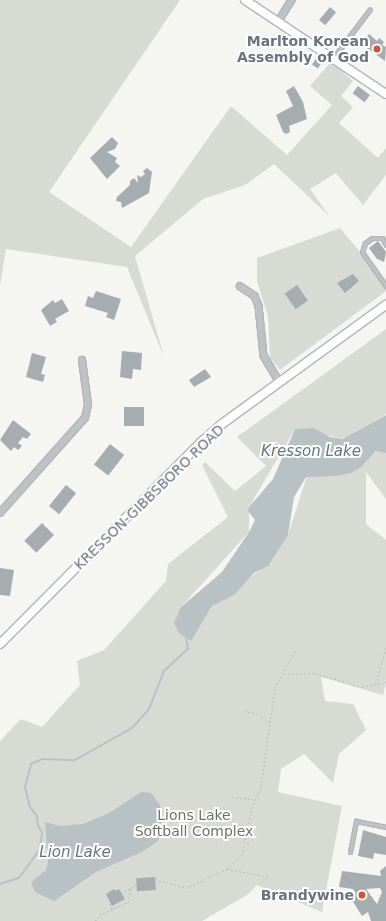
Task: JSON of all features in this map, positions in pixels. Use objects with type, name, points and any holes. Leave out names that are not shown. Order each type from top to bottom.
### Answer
[{"type":"street","points":[[245,0],[386,94]]},
{"type":"street","points":[[278,22],[292,0]]},
{"type":"street","points":[[240,286],[254,296],[259,306],[264,356],[280,383]]},
{"type":"street","name":"KRESSON-GIBBSBORO ROAD","points":[[0,644],[200,443],[386,305]]},
{"type":"street","points":[[0,513],[85,418],[88,405],[82,360]]},
{"type":"lane","points":[[333,58],[370,9]]},
{"type":"lane","points":[[386,245],[382,238],[374,238],[367,242],[362,250],[384,280],[386,286]]},
{"type":"lane","points":[[350,852],[356,821],[386,827]]},
{"type":"path","points":[[376,684],[386,647]]},
{"type":"path","points":[[155,879],[186,888],[227,869],[242,854],[246,843],[255,800],[261,786],[275,688],[295,651]]},
{"type":"path","points":[[283,674],[315,673],[362,687],[386,682]]},
{"type":"path","points":[[244,711],[260,714],[270,723]]},
{"type":"path","points":[[232,796],[255,800]]},
{"type":"path","points":[[246,843],[251,844]]},
{"type":"path","points":[[227,869],[270,877]]},
{"type":"path","points":[[121,893],[137,884]]},
{"type":"path","points":[[95,921],[100,915],[112,912],[128,902],[131,888]]},
{"type":"path","points":[[109,900],[112,912]]},
{"type":"green space","points":[[0,0],[180,0],[49,192],[131,247],[231,106],[287,155],[332,105],[310,86],[331,62],[353,81],[341,96],[353,107],[339,123],[378,158],[386,148],[386,175],[363,205],[336,173],[310,189],[330,217],[274,164],[245,185],[203,199],[135,256],[164,357],[127,267],[6,249],[0,286]]},
{"type":"green space","points":[[340,228],[386,283],[386,291],[280,370],[270,358],[268,317],[257,281],[257,258]]},
{"type":"green space","name":"Lions Lake Softball Complex","points":[[386,329],[386,414],[345,439],[295,429],[249,507],[249,532],[181,607],[191,640],[212,606],[260,570],[288,535],[307,476],[351,473],[378,450],[386,451],[386,499],[366,472],[366,524],[386,540],[386,683],[383,695],[321,677],[325,701],[353,704],[366,730],[339,754],[333,783],[304,754],[281,769],[278,792],[342,806],[322,912],[257,885],[247,895],[202,921],[0,921],[0,741],[21,719],[42,727],[80,685],[77,661],[104,650],[166,581],[168,564],[228,517],[202,465],[205,462],[235,491],[266,466],[237,437]]},
{"type":"water","name":"Kresson Lake","points":[[386,415],[386,453],[376,451],[361,467],[351,473],[335,476],[306,477],[294,497],[288,535],[268,566],[254,573],[234,595],[212,606],[191,641],[179,633],[174,623],[181,607],[222,572],[249,532],[255,520],[248,511],[249,507],[273,479],[295,429],[314,428],[330,437],[343,439]]},
{"type":"water","name":"Lion Lake","points":[[141,792],[151,793],[160,805],[162,824],[158,841],[142,852],[96,872],[54,901],[35,892],[31,882],[46,870],[48,863],[45,822],[60,826],[83,824],[109,813]]},
{"type":"building","points":[[330,7],[336,12],[325,25],[319,20]]},
{"type":"building","name":"Marlton Korean Assembly of God","points":[[369,34],[377,41],[379,38],[384,42],[382,45],[386,47],[385,61],[361,44]]},
{"type":"building","points":[[317,57],[323,61],[318,68],[312,64]]},
{"type":"building","points":[[294,86],[303,102],[307,119],[289,126],[290,132],[286,134],[283,132],[276,115],[293,106],[286,91]]},
{"type":"building","points":[[358,86],[370,95],[365,102],[353,93]]},
{"type":"building","points":[[112,137],[118,143],[115,149],[107,152],[117,158],[115,162],[120,166],[107,179],[90,158]]},
{"type":"building","points":[[147,168],[152,172],[149,193],[122,208],[121,202],[116,201],[117,197],[130,185],[130,181],[134,178],[138,183],[137,175],[141,177],[145,174],[143,171]]},
{"type":"building","points":[[378,241],[386,252],[384,262],[377,259],[369,248]]},
{"type":"building","points":[[353,274],[359,281],[345,293],[337,283]]},
{"type":"building","points":[[297,285],[308,301],[296,309],[285,294]]},
{"type":"building","points":[[96,291],[121,299],[114,320],[106,317],[108,313],[85,306],[88,296],[93,298]]},
{"type":"building","points":[[62,299],[69,311],[55,319],[57,322],[50,326],[41,310],[53,300],[55,303]]},
{"type":"building","points":[[122,351],[142,353],[141,370],[133,369],[132,379],[120,377]]},
{"type":"building","points":[[32,353],[46,357],[41,374],[45,375],[43,382],[26,377]]},
{"type":"building","points":[[205,369],[211,377],[194,387],[189,380]]},
{"type":"building","points":[[124,407],[144,407],[144,426],[124,426]]},
{"type":"building","points":[[13,420],[31,434],[27,439],[23,437],[18,443],[22,446],[18,450],[14,447],[11,451],[0,440]]},
{"type":"building","points":[[110,444],[124,455],[108,476],[94,464]]},
{"type":"building","points":[[66,485],[76,493],[59,514],[49,506]]},
{"type":"building","points":[[42,523],[54,535],[36,553],[24,541]]},
{"type":"building","points":[[0,568],[14,570],[10,596],[0,595]]},
{"type":"building","name":"Brandywine","points":[[363,830],[386,837],[386,855],[374,853],[373,859],[358,856]]},
{"type":"building","name":"Brandywine","points":[[386,866],[386,921],[371,921],[368,912],[362,916],[350,897],[356,893],[353,889],[339,887],[342,871],[381,876],[380,871]],"holes":[[[380,888],[382,892],[377,904],[366,889]]]},
{"type":"building","points":[[155,877],[156,890],[137,891],[136,878]]},
{"type":"building","points":[[114,889],[116,891],[119,889],[125,899],[112,906],[106,894]]},
{"type":"waterway","points":[[0,884],[19,878],[40,849],[42,832],[38,826],[37,816],[30,807],[25,787],[31,764],[42,759],[75,760],[132,728],[149,709],[164,671],[188,649],[186,638]]},
{"type":"place","name":"Marlton Korean Assembly of God","points":[[377,49]]},
{"type":"place","name":"Brandywine","points":[[362,895]]}]
